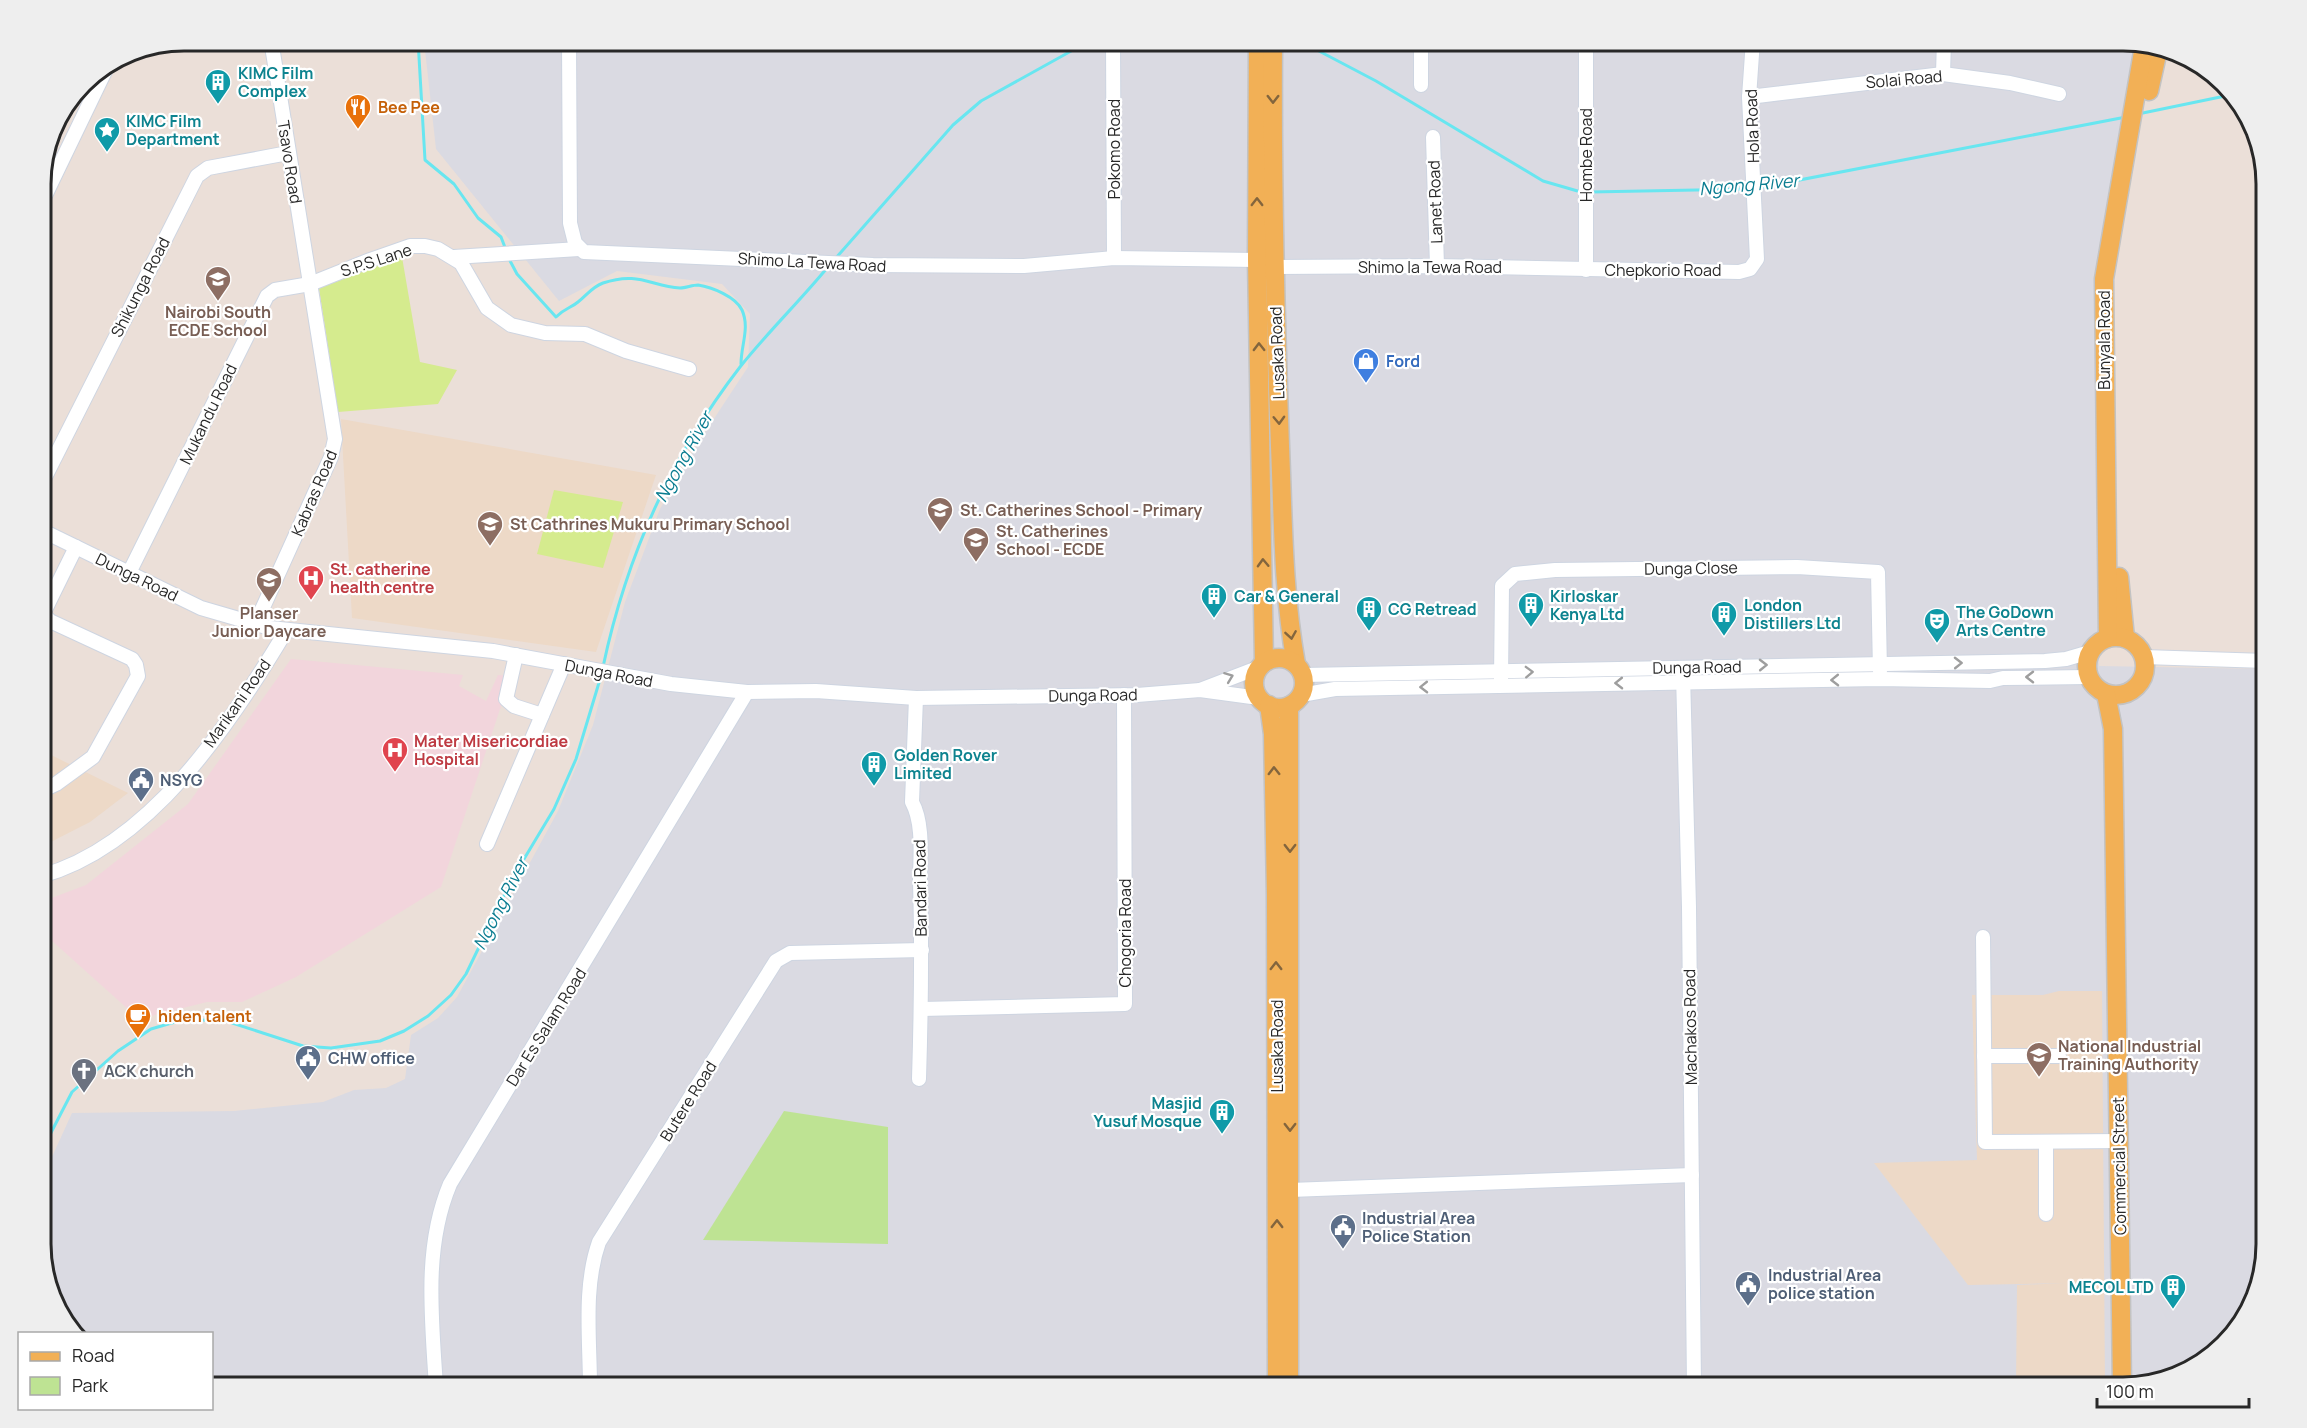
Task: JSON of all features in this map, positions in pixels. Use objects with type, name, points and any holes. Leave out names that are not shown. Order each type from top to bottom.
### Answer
[{"type":"main road","name":"Lusaka Road","points":[[1258,51],[1266,264],[1287,601],[1300,669]]},
{"type":"main road","name":"Lusaka Road","points":[[1262,665],[1266,264],[1274,51]]},
{"type":"main road","name":"Bunyala Road","points":[[2116,638],[2104,279],[2143,52]]},
{"type":"main road","name":"Bunyala Road","points":[[2116,638],[2121,612],[2116,535],[2116,279],[2119,246],[2157,56]]},
{"type":"main road","points":[[2116,638],[2133,642],[2144,657],[2145,668],[2142,679],[2136,688],[2126,694],[2106,694],[2099,690],[2088,677],[2086,664],[2090,652],[2097,643],[2116,638]]},
{"type":"main road","points":[[1281,657],[1300,669],[1295,700],[1281,708],[1264,702],[1254,682],[1262,665],[1281,657]]},
{"type":"main road","name":"Commercial Street","points":[[2106,694],[2113,729],[2122,1377]]},
{"type":"main road","name":"Commercial Street","points":[[2113,729],[2126,694]]},
{"type":"main road","name":"Lusaka Road","points":[[1289,1377],[1295,700]]},
{"type":"main road","name":"Lusaka Road","points":[[1264,702],[1273,734],[1276,904],[1277,1377]]},
{"type":"street","name":"Tsavo Road","points":[[273,51],[310,284]]},
{"type":"street","points":[[568,51],[570,223],[571,233],[579,249]]},
{"type":"street","name":"Pokomo Road","points":[[1113,51],[1114,258]]},
{"type":"street","points":[[1421,51],[1421,85]]},
{"type":"street","name":"Hombe Road","points":[[1586,51],[1586,270]]},
{"type":"street","name":"Hola Road","points":[[1739,272],[1750,269],[1758,260],[1749,97],[1752,51]]},
{"type":"street","points":[[1942,74],[1943,51]]},
{"type":"street","name":"Solai Road","points":[[1749,97],[1942,74],[2010,83],[2059,94]]},
{"type":"street","points":[[51,183],[101,80]]},
{"type":"street","name":"Lanet Road","points":[[1433,137],[1437,266]]},
{"type":"street","name":"Shikunga Road","points":[[51,464],[197,176],[208,168],[288,153]]},
{"type":"street","name":"S.P.S Lane","points":[[310,284],[410,246],[438,249],[454,257]]},
{"type":"street","name":"Shimo La Tewa Road","points":[[454,257],[579,249],[584,252],[873,265],[1024,266],[1114,258],[1266,264]]},
{"type":"street","points":[[454,257],[468,273],[487,308],[512,325],[545,333],[585,334],[626,351],[689,369]]},
{"type":"street","name":"Shimo la Tewa Road","points":[[1266,264],[1586,270]]},
{"type":"street","name":"Chepkorio Road","points":[[1586,270],[1739,272]]},
{"type":"street","name":"Mukandu Road","points":[[129,573],[267,296],[275,290],[310,284]]},
{"type":"street","name":"Kabras Road","points":[[255,625],[334,449],[310,284]]},
{"type":"street","name":"Dunga Road","points":[[51,535],[201,608],[255,625],[285,631],[516,655],[670,684],[747,692],[816,691],[916,698],[1124,695],[1200,690],[1264,702]]},
{"type":"street","points":[[51,596],[76,547]]},
{"type":"street","name":"Dunga Close","points":[[1501,679],[1502,586],[1515,574],[1555,570],[1797,567],[1878,572],[1880,679]]},
{"type":"street","points":[[51,621],[132,659],[138,676],[93,757],[51,786]]},
{"type":"street","name":"Marikani Road","points":[[51,873],[77,864],[96,852],[147,815],[179,784],[247,692],[285,631]]},
{"type":"street","name":"Dunga Road","points":[[1295,700],[1335,689],[1683,666],[2045,661],[2066,659],[2090,652]]},
{"type":"street","points":[[516,655],[506,699],[521,709],[542,715]]},
{"type":"street","points":[[2144,657],[2256,661]]},
{"type":"street","points":[[487,844],[564,664]]},
{"type":"street","name":"Dunga Road","points":[[1200,690],[1262,665]]},
{"type":"street","name":"Machakos Road","points":[[1683,666],[1694,1377]]},
{"type":"street","name":"Dunga Road","points":[[1300,669],[1501,679],[1683,682],[1880,679],[1990,681],[2003,678],[2088,677]]},
{"type":"street","name":"Dar Es Salam Road","points":[[436,1377],[432,1270],[434,1234],[440,1209],[450,1184],[747,692]]},
{"type":"street","name":"Chogoria Road","points":[[922,1009],[1125,1004],[1124,695]]},
{"type":"street","name":"Bandari Road","points":[[916,698],[912,802],[918,813],[922,950],[919,1079]]},
{"type":"street","points":[[1983,937],[1985,1142],[2119,1141]]},
{"type":"street","name":"Butere Road","points":[[590,1377],[590,1289],[594,1257],[599,1242],[776,961],[790,953],[922,950]]},
{"type":"street","points":[[1984,1056],[2059,1056]]},
{"type":"street","points":[[2046,1142],[2046,1214]]},
{"type":"street","points":[[1290,1190],[1692,1175]]},
{"type":"shaded area","points":[[425,51],[2139,52],[2095,282],[2099,666],[2256,669],[2256,1244],[2255,1262],[2246,1295],[2229,1325],[2204,1350],[2174,1367],[2141,1376],[2123,1377],[213,1377],[213,1332],[84,1332],[69,1311],[61,1295],[51,1253],[51,1159],[72,1113],[234,1111],[323,1102],[354,1090],[386,1088],[405,1079],[411,1035],[438,1018],[457,997],[558,811],[593,725],[625,602],[660,509],[700,440],[748,367],[750,314],[722,284],[617,271],[559,301],[436,149]]},
{"type":"shaded area","name":"St Cathrines Mukuru Primary School","points":[[341,419],[656,475],[596,652],[352,618]]},
{"type":"shaded area","points":[[291,659],[463,675],[459,686],[486,701],[498,675],[511,676],[441,887],[296,977],[242,1002],[207,1002],[139,1019],[51,940],[51,898],[86,885],[188,804]]},
{"type":"shaded area","points":[[51,755],[128,793],[90,822],[51,842]]},
{"type":"shaded area","name":"National Industrial Training Authority","points":[[2059,991],[2102,991],[2105,1377],[2016,1377],[2017,1285],[2065,1283],[1968,1285],[1874,1163],[1977,1160],[1972,995],[2043,995]]},
{"type":"green space","points":[[402,257],[420,362],[457,370],[438,404],[338,412],[319,288]]},
{"type":"green space","points":[[554,490],[623,502],[603,568],[537,554]]},
{"type":"green space","points":[[784,1111],[888,1127],[888,1244],[703,1240]]},
{"type":"waterway","name":"Ngong River","points":[[419,51],[425,160],[454,184],[478,218],[501,237],[506,250]]},
{"type":"waterway","name":"Ngong River","points":[[835,259],[953,125],[981,101],[1071,51]]},
{"type":"waterway","name":"Ngong River","points":[[1319,51],[1376,81],[1543,181],[1581,192]]},
{"type":"waterway","name":"Ngong River","points":[[2138,114],[2223,96]]},
{"type":"waterway","name":"Ngong River","points":[[1758,188],[2126,117]]},
{"type":"waterway","name":"Ngong River","points":[[1590,192],[1749,189]]},
{"type":"waterway","name":"Ngong River","points":[[508,257],[517,274],[556,317],[603,283],[626,278],[670,287],[698,285],[716,290],[735,301],[742,310],[745,330],[741,364]]},
{"type":"waterway","name":"Ngong River","points":[[603,667],[613,626],[639,547],[655,509],[693,436],[740,367],[827,268]]},
{"type":"waterway","name":"Ngong River","points":[[51,1133],[72,1092],[118,1051],[151,1029],[175,1022],[220,1019],[303,1046],[331,1048],[380,1041],[404,1031],[428,1016],[451,995],[466,974],[512,879],[554,809],[576,759],[601,676]]},
{"type":"place","name":"KIMC Film Complex","points":[[218,105]]},
{"type":"place","name":"Bee Pee","points":[[358,130]]},
{"type":"place","name":"KIMC Film Department","points":[[107,153]]},
{"type":"place","name":"Nairobi South ECDE School","points":[[218,302]]},
{"type":"place","name":"Ford","points":[[1366,384]]},
{"type":"place","name":"St. Catherines School - Primary","points":[[940,533]]},
{"type":"place","name":"St Cathrines Mukuru Primary School","points":[[490,547]]},
{"type":"place","name":"St. Catherines School - ECDE","points":[[976,563]]},
{"type":"place","name":"St. catherine health centre","points":[[311,601]]},
{"type":"place","name":"Planser Junior Daycare","points":[[269,603]]},
{"type":"place","name":"Car & General","points":[[1214,619]]},
{"type":"place","name":"Kirloskar Kenya Ltd","points":[[1531,628]]},
{"type":"place","name":"CG Retread","points":[[1369,632]]},
{"type":"place","name":"London Distillers Ltd","points":[[1724,637]]},
{"type":"place","name":"The GoDown Arts Centre","points":[[1937,644]]},
{"type":"place","name":"Mater Misericordiae Hospital","points":[[395,773]]},
{"type":"place","name":"Golden Rover Limited","points":[[874,787]]},
{"type":"place","name":"NSYG","points":[[141,803]]},
{"type":"place","name":"hiden talent","points":[[138,1039]]},
{"type":"place","name":"National Industrial Training Authority","points":[[2039,1078]]},
{"type":"place","name":"CHW office","points":[[308,1081]]},
{"type":"place","name":"ACK church","points":[[84,1094]]},
{"type":"place","name":"Masjid Yusuf Mosque","points":[[1222,1135]]},
{"type":"place","name":"Industrial Area Police Station","points":[[1343,1250]]},
{"type":"place","name":"Industrial Area police station","points":[[1748,1307]]},
{"type":"place","name":"MECOL LTD","points":[[2173,1310]]}]
